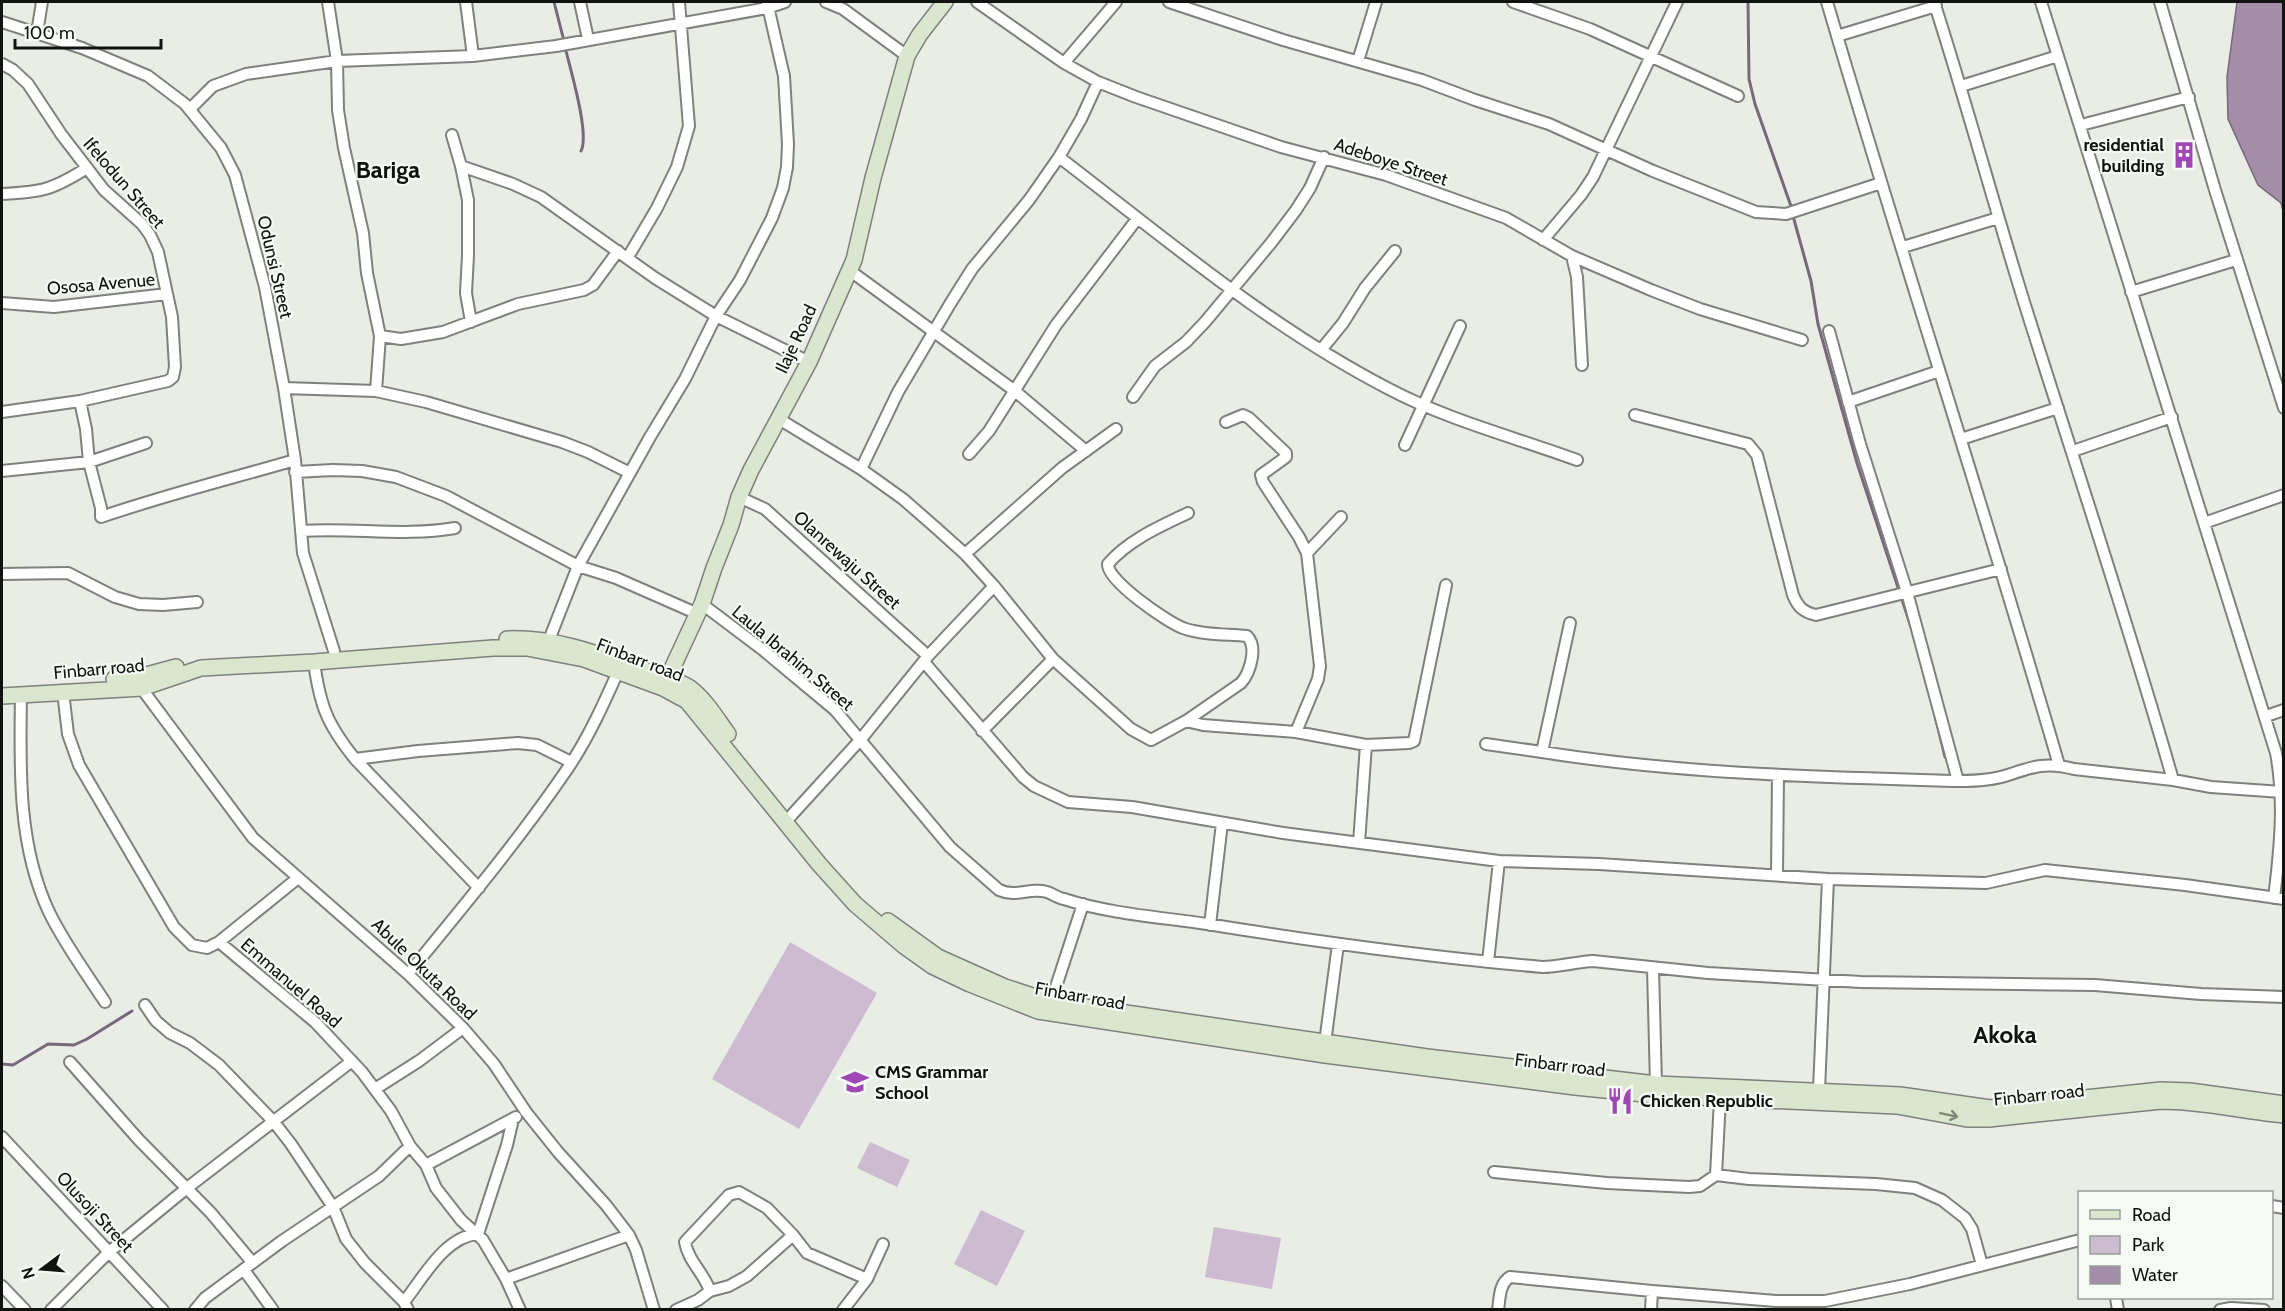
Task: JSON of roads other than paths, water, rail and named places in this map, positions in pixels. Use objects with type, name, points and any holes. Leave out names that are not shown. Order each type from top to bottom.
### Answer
[{"type":"main road","name":"Ilaje Road","points":[[666,683],[700,609],[739,497],[809,362],[849,270],[863,227],[873,178],[906,56],[945,2]]},
{"type":"main road","name":"Finbarr road","points":[[2,687],[138,683],[201,660],[312,654],[494,639],[549,640],[666,683],[689,687],[698,695],[790,817],[863,898],[887,920],[938,957],[1005,987],[1051,1002],[1576,1081],[1654,1095],[1897,1106],[1978,1119],[2161,1101],[2188,1101],[2235,1110],[2283,1114]]},
{"type":"main road","name":"Finbarr road","points":[[2,696],[63,692],[138,683],[201,668],[493,648],[526,648],[620,667]]},
{"type":"main road","name":"Finbarr road","points":[[666,683],[687,701],[783,821],[855,904],[904,946],[932,966],[1038,1011],[1325,1055],[1576,1081],[1899,1095],[1990,1108],[2161,1090],[2190,1091],[2283,1104]]},
{"type":"street","points":[[37,33],[42,2]]},
{"type":"street","points":[[328,2],[337,61],[338,110],[363,234],[367,273],[380,336],[376,391]]},
{"type":"street","points":[[466,2],[472,56]]},
{"type":"street","points":[[580,2],[584,40]]},
{"type":"street","points":[[380,336],[401,339],[431,334],[518,304],[584,290],[593,285],[623,254],[657,208],[677,167],[689,126],[679,2]]},
{"type":"street","points":[[190,109],[213,86],[233,77],[337,61],[472,56],[556,46],[682,24],[785,2]]},
{"type":"street","points":[[826,2],[843,9],[906,56]]},
{"type":"street","name":"Adeboye Street","points":[[977,2],[1064,63],[1098,82],[1136,98],[1281,147],[1386,175],[1506,218],[1572,256],[1700,309],[1802,340]]},
{"type":"street","points":[[1064,63],[1116,2]]},
{"type":"street","points":[[1168,2],[1251,30],[1422,80],[1549,124],[1605,151],[1756,212],[1791,212],[1881,183]]},
{"type":"street","points":[[1358,61],[1377,2]]},
{"type":"street","points":[[1513,2],[1590,29],[1738,96]]},
{"type":"street","points":[[1543,240],[1593,177],[1677,2]]},
{"type":"street","points":[[1827,2],[2060,765]]},
{"type":"street","points":[[2041,2],[2266,716],[2281,772],[2283,806],[2279,899]]},
{"type":"street","points":[[2160,2],[2236,260],[2283,408]]},
{"type":"street","points":[[1837,36],[1935,4],[1998,218],[2073,451],[2173,780]]},
{"type":"street","points":[[549,640],[578,566],[685,379],[716,316],[740,280],[772,218],[783,188],[788,167],[784,76],[779,46],[767,5]]},
{"type":"street","name":"Odunsi Street","points":[[2,22],[82,48],[148,76],[190,109],[221,148],[235,175],[265,287],[295,460],[303,553],[334,651]]},
{"type":"street","points":[[1961,86],[2058,56]]},
{"type":"street","name":"Ifelodun Street","points":[[2,64],[13,70],[28,84],[104,190],[142,224],[150,234],[158,252],[172,317],[175,367],[173,377],[168,381],[80,401]]},
{"type":"street","points":[[861,469],[898,392],[934,331],[972,269],[1029,200],[1059,157],[1081,119],[1098,82]]},
{"type":"street","points":[[2081,125],[2189,97]]},
{"type":"street","points":[[452,135],[468,200],[466,293],[471,322]]},
{"type":"street","points":[[1059,157],[1230,290],[1359,373],[1424,405],[1577,460]]},
{"type":"street","points":[[1133,397],[1155,366],[1192,335],[1296,210],[1310,188],[1324,157]]},
{"type":"street","points":[[461,166],[513,184],[541,197],[655,278],[716,316],[809,362]]},
{"type":"street","points":[[2,194],[42,190],[60,185],[87,168]]},
{"type":"street","points":[[1903,247],[1998,218]]},
{"type":"street","points":[[969,454],[989,431],[1056,325],[1137,219]]},
{"type":"street","points":[[1321,350],[1343,323],[1365,288],[1395,251]]},
{"type":"street","points":[[1572,256],[1576,277],[1582,365]]},
{"type":"street","points":[[2131,292],[2236,260]]},
{"type":"street","points":[[849,270],[1015,391],[1086,451]]},
{"type":"street","name":"Ososa Avenue","points":[[2,303],[54,308],[167,294]]},
{"type":"street","points":[[1405,445],[1460,326]]},
{"type":"street","points":[[1829,331],[1901,593],[1958,781]]},
{"type":"street","points":[[1848,402],[1939,371]]},
{"type":"street","points":[[284,388],[376,391],[463,412],[562,442],[630,473]]},
{"type":"street","points":[[2,412],[80,401],[86,429],[88,462],[101,508],[101,517],[156,498],[209,486],[295,460]]},
{"type":"street","points":[[1961,439],[2058,408]]},
{"type":"street","points":[[1226,422],[1243,415],[1284,448],[1286,457],[1261,475],[1263,482],[1307,553],[1320,666],[1318,679],[1296,732]]},
{"type":"street","points":[[1635,415],[1748,444],[1754,449],[1793,595],[1802,610],[1815,615],[2001,569]]},
{"type":"street","points":[[2073,451],[2172,417]]},
{"type":"street","points":[[779,419],[861,469],[903,499],[965,554],[1053,658],[1115,716],[1151,740],[1186,721],[1241,683],[1247,676],[1252,652],[1247,636],[1196,632],[1170,621],[1130,592],[1110,574],[1107,567],[1117,554],[1156,528],[1188,513]]},
{"type":"street","points":[[965,554],[1062,468],[1116,429]]},
{"type":"street","points":[[2,471],[88,462],[146,443]]},
{"type":"street","name":"Laula Ibrahim Street","points":[[296,472],[362,471],[396,477],[446,496],[578,566],[700,609],[763,650],[835,710],[950,847],[999,890],[1015,894],[1033,890],[1046,892],[1083,904],[1338,944],[1542,968],[1593,961],[1653,968],[1823,980],[2095,985],[2201,994],[2283,997]]},
{"type":"street","points":[[2204,523],[2283,495]]},
{"type":"street","name":"Olanrewaju Street","points":[[739,497],[765,509],[926,659],[981,731],[1034,786],[1068,802],[1132,807],[1222,823],[1499,861],[1599,864],[1828,879],[1986,883],[2045,870],[2185,885],[2279,899]]},
{"type":"street","points":[[1307,553],[1341,517]]},
{"type":"street","points":[[301,531],[342,529],[416,532],[455,528]]},
{"type":"street","points":[[2,574],[68,573],[115,597],[139,604],[163,605],[197,602]]},
{"type":"street","points":[[1186,721],[1203,725],[1296,732],[1366,745],[1414,741],[1446,585]]},
{"type":"street","points":[[790,817],[861,739],[926,659],[994,586]]},
{"type":"street","points":[[1542,752],[1570,623]]},
{"type":"street","points":[[981,731],[1053,658]]},
{"type":"street","points":[[314,662],[319,695],[326,717],[338,738],[355,759],[479,888]]},
{"type":"street","points":[[408,974],[479,888],[571,762],[604,703],[620,667]]},
{"type":"street","name":"Abule Okuta Road","points":[[138,683],[253,838],[408,974],[463,1028],[494,1064],[526,1112],[629,1235],[636,1250],[654,1310]]},
{"type":"street","name":"Emmanuel Road","points":[[63,692],[68,734],[79,765],[180,935],[192,945],[207,948],[219,942],[315,1022],[352,1061],[391,1111],[411,1146],[426,1165],[436,1188],[461,1220],[478,1234],[506,1279],[520,1310]]},
{"type":"street","points":[[21,694],[21,784],[30,855],[49,911],[105,1002]]},
{"type":"street","points":[[2266,716],[2283,710]]},
{"type":"street","points":[[355,759],[418,751],[518,743],[537,745],[571,762]]},
{"type":"street","points":[[1486,744],[1716,772],[1778,776],[1958,781],[2007,776],[2033,766],[2060,765],[2074,769],[2173,780],[2211,788],[2282,792]]},
{"type":"street","points":[[1359,843],[1366,745]]},
{"type":"street","points":[[1777,874],[1778,776]]},
{"type":"street","points":[[1210,925],[1222,823]]},
{"type":"street","points":[[1488,962],[1499,861]]},
{"type":"street","points":[[219,942],[298,878]]},
{"type":"street","points":[[1819,1090],[1828,879]]},
{"type":"street","points":[[1051,1002],[1083,904]]},
{"type":"street","points":[[1325,1043],[1338,944]]},
{"type":"street","points":[[1653,968],[1656,1084]]},
{"type":"street","points":[[145,1005],[156,1021],[170,1033],[190,1043],[219,1065],[274,1122],[333,1207],[346,1239],[365,1263],[406,1306],[450,1246],[466,1234],[478,1234],[507,1145],[513,1119]]},
{"type":"street","points":[[375,1089],[419,1061],[463,1028]]},
{"type":"street","points":[[51,1310],[109,1252],[187,1188],[352,1061]]},
{"type":"street","points":[[70,1062],[139,1140],[187,1188],[248,1266],[273,1310]]},
{"type":"street","points":[[1716,1175],[1720,1099]]},
{"type":"street","points":[[426,1165],[526,1112]]},
{"type":"street","name":"Olusoji Street","points":[[2,1137],[163,1310]]},
{"type":"street","points":[[195,1310],[205,1298],[248,1266],[379,1176],[411,1146]]},
{"type":"street","points":[[1494,1172],[1607,1183],[1689,1187],[1700,1186],[1716,1175],[1749,1179],[1876,1184],[1915,1188],[1942,1200],[1965,1218],[1972,1230],[1982,1265]]},
{"type":"street","points":[[710,1291],[707,1282],[687,1252],[685,1242],[729,1195],[739,1192],[767,1208],[807,1253],[867,1279]]},
{"type":"street","points":[[506,1279],[629,1235]]},
{"type":"street","points":[[676,1310],[698,1300],[710,1291],[729,1287],[747,1276],[793,1235]]},
{"type":"street","points":[[1498,1310],[1501,1288],[1504,1281],[1510,1277],[1652,1291],[1776,1300],[1825,1301],[1866,1294],[2078,1240]]},
{"type":"street","points":[[843,1310],[867,1279],[884,1244]]},
{"type":"street","points":[[2,1286],[25,1310]]},
{"type":"street","points":[[1651,1310],[1652,1291]]},
{"type":"street","points":[[2220,1310],[2231,1308],[2264,1310]]},
{"type":"water","points":[[2237,2],[2283,2],[2283,211],[2281,203],[2258,185],[2228,119],[2227,77]]},
{"type":"waterway","points":[[554,2],[564,41]]},
{"type":"waterway","points":[[1748,2],[1749,79],[1755,104],[1792,209]]},
{"type":"waterway","points":[[565,47],[581,116],[583,131],[581,151]]},
{"type":"waterway","points":[[1793,216],[1811,281],[1818,324],[1857,463],[1911,627]]},
{"type":"waterway","points":[[1932,703],[1945,757]]},
{"type":"waterway","points":[[2,1064],[13,1065],[48,1044],[74,1045],[132,1011]]},
{"type":"place","name":"residential building","points":[[2184,155]]},
{"type":"place","name":"CMS Grammar School","points":[[855,1082]]},
{"type":"place","name":"Chicken Republic","points":[[1620,1101]]},
{"type":"district","name":"Bariga","points":[[388,169]]},
{"type":"district","name":"Akoka","points":[[2005,1034]]}]
